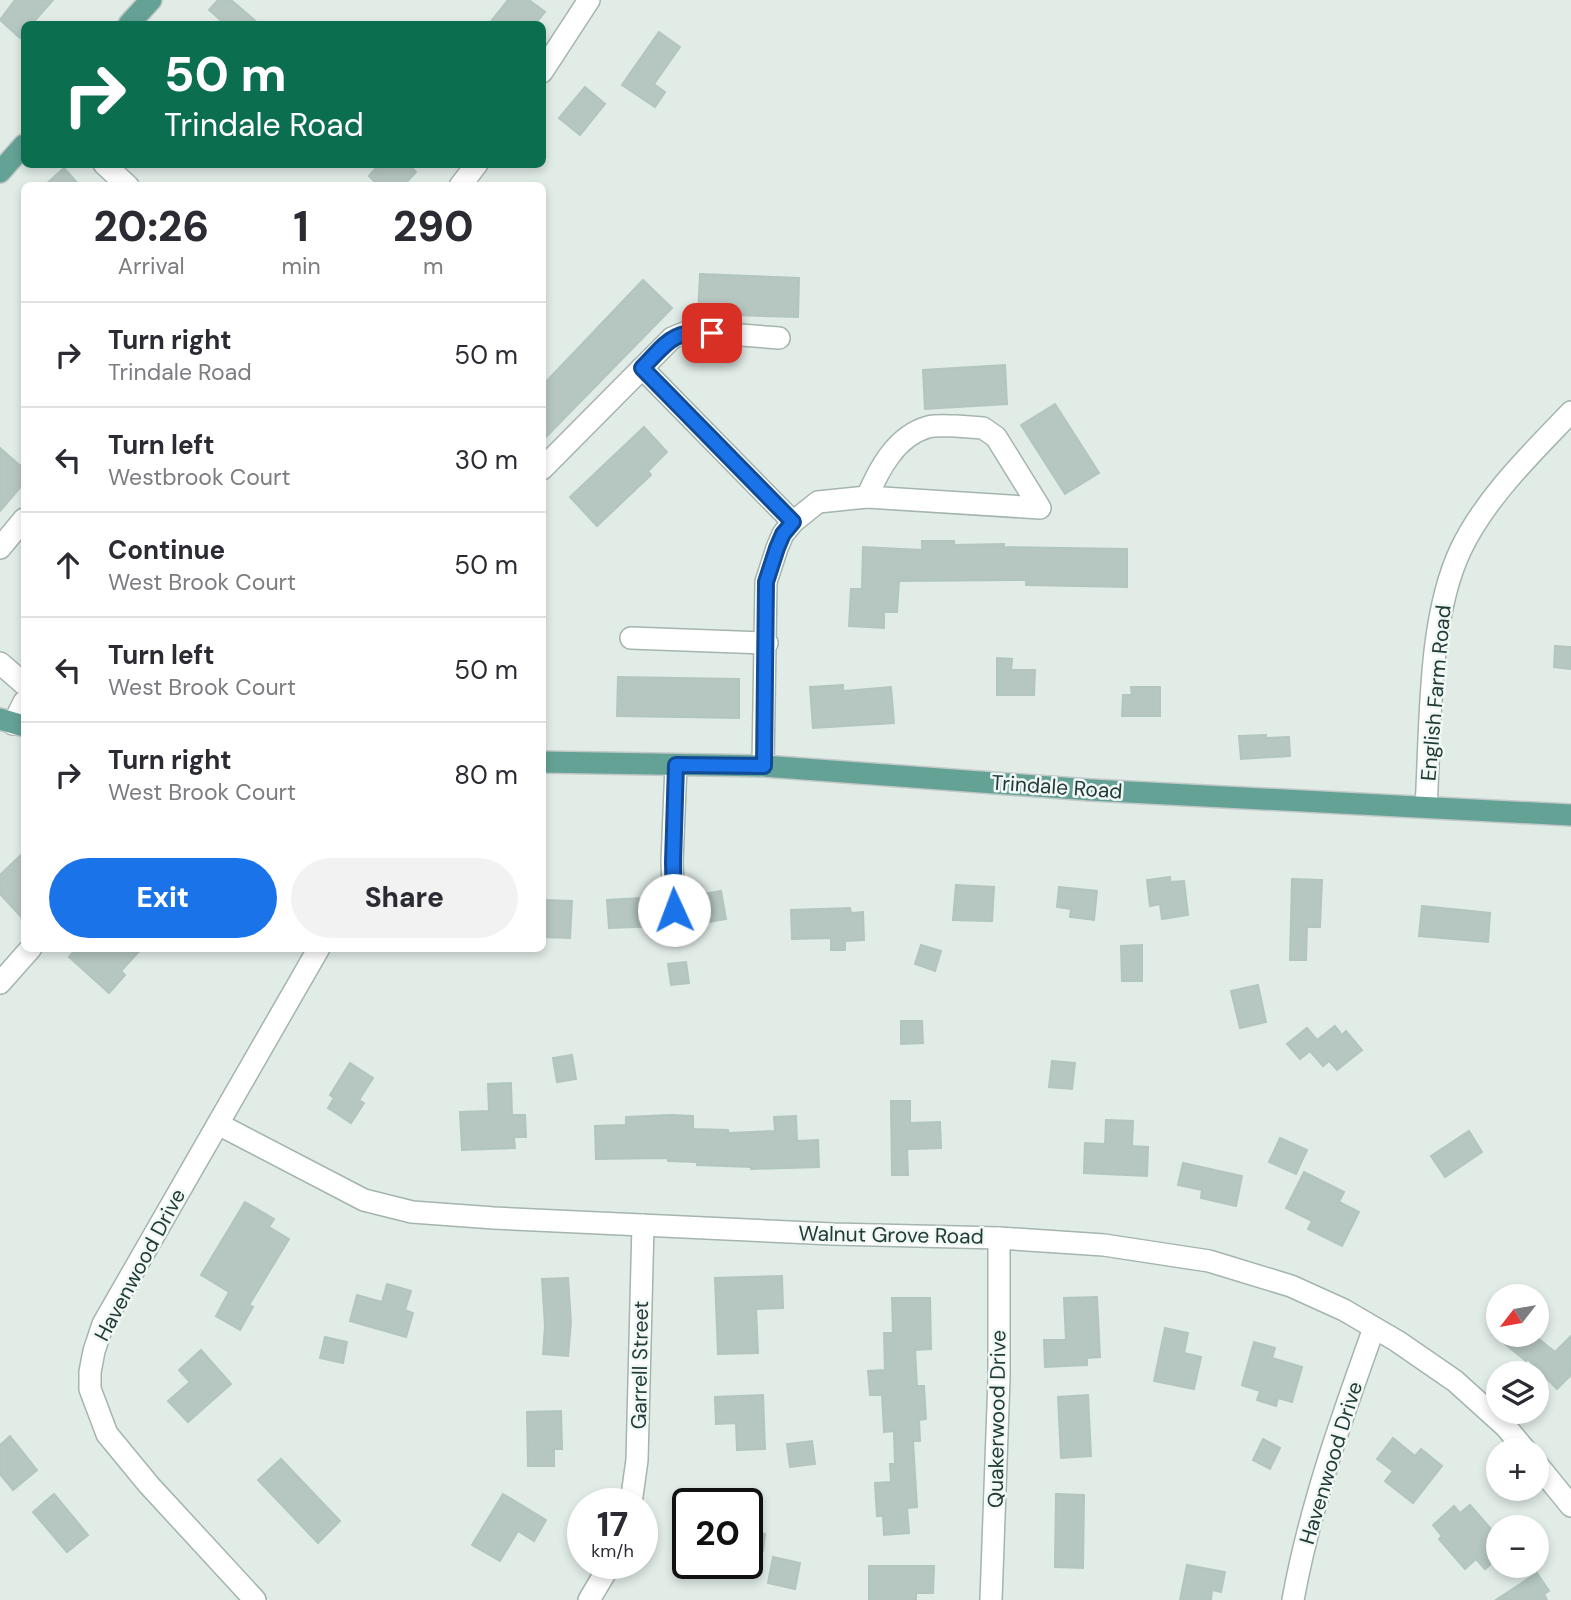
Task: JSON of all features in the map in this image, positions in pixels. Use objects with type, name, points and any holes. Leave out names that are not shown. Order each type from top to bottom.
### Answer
[{"type":"main road","points":[[132,21],[150,0]]},
{"type":"main road","points":[[0,172],[21,148]]},
{"type":"main road","name":"Trindale Road","points":[[546,762],[764,766],[1091,790],[1571,815]]},
{"type":"street","points":[[546,66],[589,0]]},
{"type":"street","points":[[108,168],[124,182]]},
{"type":"street","points":[[463,182],[474,168]]},
{"type":"street","points":[[546,465],[672,338],[689,331],[779,338]]},
{"type":"street","points":[[642,368],[793,522]]},
{"type":"street","name":"English Farm Road","points":[[1426,807],[1435,658],[1441,609],[1449,577],[1462,547],[1479,519],[1524,463],[1571,412]]},
{"type":"street","points":[[764,766],[766,582],[783,534],[793,522],[818,502],[867,497],[1040,508],[996,438],[983,428],[956,426],[930,427],[911,434],[879,469],[867,497]]},
{"type":"street","points":[[0,548],[21,523]]},
{"type":"street","points":[[631,638],[767,643]]},
{"type":"street","points":[[0,663],[21,681]]},
{"type":"street","points":[[674,910],[676,765]]},
{"type":"street","points":[[0,983],[28,952]]},
{"type":"street","name":"Havenwood Drive","points":[[255,1600],[149,1485],[107,1434],[90,1389],[90,1372],[103,1324],[317,952]]},
{"type":"street","name":"Walnut Grove Road","points":[[218,1124],[334,1186],[380,1206],[412,1212],[494,1219],[833,1234],[999,1238],[1104,1245],[1209,1261],[1291,1286],[1345,1310],[1455,1381],[1515,1438]]},
{"type":"street","name":"Garrell Street","points":[[633,1488],[637,1460],[643,1225]]},
{"type":"street","name":"Quakerwood Drive","points":[[991,1600],[999,1378],[999,1238]]},
{"type":"street","name":"Havenwood Drive","points":[[1293,1600],[1330,1452],[1374,1328]]},
{"type":"street","points":[[1549,1479],[1571,1506]]},
{"type":"street","points":[[589,1600],[601,1579]]},
{"type":"building","points":[[15,0],[53,0],[35,21],[21,21],[20,38],[0,20]]},
{"type":"building","points":[[218,0],[231,0],[256,21],[222,21],[209,10]]},
{"type":"building","points":[[508,0],[529,0],[545,12],[538,21],[491,21]]},
{"type":"building","points":[[659,32],[680,47],[654,84],[665,92],[655,107],[622,85]]},
{"type":"building","points":[[585,87],[605,104],[580,135],[559,118]]},
{"type":"building","points":[[64,168],[76,182],[48,182]]},
{"type":"building","points":[[376,168],[412,168],[416,172],[407,182],[375,182],[369,176]]},
{"type":"building","points":[[700,274],[799,278],[798,317],[698,314]]},
{"type":"building","points":[[643,280],[672,308],[546,437],[546,382]]},
{"type":"building","points":[[1005,365],[1007,404],[925,409],[923,370]]},
{"type":"building","points":[[1055,404],[1099,473],[1065,494],[1021,425]]},
{"type":"building","points":[[644,427],[667,452],[648,471],[651,475],[597,526],[570,497]]},
{"type":"building","points":[[0,448],[21,466],[21,486],[0,511]]},
{"type":"building","points":[[922,541],[954,541],[954,545],[1004,544],[1004,547],[1127,549],[1127,587],[1026,585],[1026,580],[899,581],[897,612],[884,612],[884,628],[849,626],[851,589],[862,589],[863,547],[922,550]]},
{"type":"building","points":[[1555,646],[1571,647],[1571,669],[1554,667]]},
{"type":"building","points":[[997,658],[1012,659],[1011,670],[1035,670],[1034,695],[997,695]]},
{"type":"building","points":[[618,677],[739,679],[739,718],[617,716]]},
{"type":"building","points":[[843,685],[843,691],[891,687],[894,723],[813,728],[810,687]]},
{"type":"building","points":[[1131,687],[1160,687],[1160,716],[1122,716],[1123,695],[1132,695]]},
{"type":"building","points":[[1266,735],[1266,738],[1289,737],[1290,756],[1241,759],[1239,736]]},
{"type":"building","points":[[21,855],[21,917],[0,894],[0,875]]},
{"type":"building","points":[[1170,877],[1170,882],[1184,881],[1188,915],[1162,919],[1160,904],[1150,906],[1147,880]]},
{"type":"building","points":[[1292,879],[1322,880],[1320,927],[1307,927],[1306,960],[1290,960]]},
{"type":"building","points":[[956,885],[994,887],[992,921],[953,920]]},
{"type":"building","points":[[1059,887],[1097,891],[1094,920],[1070,917],[1071,909],[1057,907]]},
{"type":"building","points":[[721,891],[726,919],[708,922],[707,915],[691,918],[687,897]]},
{"type":"building","points":[[660,897],[662,926],[609,928],[607,900]]},
{"type":"building","points":[[546,900],[572,901],[570,938],[546,937]]},
{"type":"building","points":[[1422,906],[1490,913],[1488,942],[1419,936]]},
{"type":"building","points":[[850,908],[851,913],[863,912],[864,940],[845,941],[845,950],[831,950],[831,938],[792,939],[791,910]]},
{"type":"building","points":[[921,945],[941,951],[935,971],[915,964]]},
{"type":"building","points":[[1142,945],[1142,981],[1122,981],[1121,946]]},
{"type":"building","points":[[73,952],[138,952],[121,971],[125,975],[109,993],[69,957]]},
{"type":"building","points":[[686,962],[689,983],[671,985],[668,964]]},
{"type":"building","points":[[1258,985],[1266,1022],[1240,1028],[1231,991]]},
{"type":"building","points":[[901,1021],[922,1021],[923,1043],[901,1044]]},
{"type":"building","points":[[1335,1026],[1342,1035],[1346,1031],[1362,1050],[1337,1070],[1329,1061],[1323,1066],[1310,1051],[1300,1059],[1287,1044],[1307,1028],[1317,1040]]},
{"type":"building","points":[[572,1055],[576,1079],[557,1082],[553,1058]]},
{"type":"building","points":[[1052,1061],[1075,1063],[1072,1089],[1049,1087]]},
{"type":"building","points":[[350,1063],[373,1078],[359,1100],[364,1103],[351,1123],[328,1108],[334,1098],[330,1095]]},
{"type":"building","points":[[511,1083],[512,1115],[525,1115],[526,1137],[514,1137],[515,1148],[462,1150],[460,1112],[489,1111],[488,1084]]},
{"type":"building","points":[[891,1101],[910,1101],[910,1123],[940,1122],[941,1148],[907,1149],[908,1175],[892,1175]]},
{"type":"building","points":[[693,1116],[693,1129],[728,1130],[728,1133],[775,1131],[774,1117],[796,1116],[797,1141],[818,1140],[819,1167],[751,1169],[697,1165],[697,1162],[668,1161],[668,1158],[596,1159],[595,1126],[626,1125],[626,1117]]},
{"type":"building","points":[[1106,1120],[1133,1121],[1132,1146],[1148,1147],[1147,1176],[1084,1173],[1085,1143],[1105,1144]]},
{"type":"building","points":[[1469,1131],[1482,1152],[1445,1177],[1431,1156]]},
{"type":"building","points":[[1280,1138],[1307,1150],[1296,1174],[1269,1162]]},
{"type":"building","points":[[1183,1163],[1242,1176],[1236,1206],[1201,1198],[1202,1190],[1178,1185]]},
{"type":"building","points":[[1304,1172],[1344,1192],[1339,1202],[1359,1212],[1342,1246],[1308,1229],[1312,1221],[1286,1208]]},
{"type":"building","points":[[245,1202],[274,1219],[269,1227],[289,1239],[249,1305],[253,1307],[240,1330],[216,1316],[229,1292],[201,1275]]},
{"type":"building","points":[[782,1276],[783,1308],[756,1309],[758,1353],[718,1354],[715,1278]]},
{"type":"building","points":[[568,1278],[571,1322],[568,1356],[543,1354],[545,1326],[542,1279]]},
{"type":"building","points":[[387,1284],[411,1291],[405,1310],[413,1313],[406,1337],[350,1321],[357,1295],[382,1302]]},
{"type":"building","points":[[1097,1297],[1100,1357],[1087,1358],[1087,1365],[1045,1367],[1044,1340],[1066,1340],[1064,1298]]},
{"type":"building","points":[[892,1298],[930,1298],[931,1349],[915,1350],[917,1386],[924,1386],[926,1419],[919,1420],[920,1441],[913,1441],[917,1507],[907,1508],[909,1533],[884,1535],[883,1516],[877,1516],[875,1483],[891,1482],[890,1464],[895,1464],[894,1431],[884,1432],[882,1395],[870,1395],[868,1371],[885,1370],[884,1333],[893,1333]]},
{"type":"building","points":[[1165,1328],[1188,1333],[1184,1353],[1201,1357],[1194,1389],[1154,1381]]},
{"type":"building","points":[[1571,1336],[1571,1375],[1557,1389],[1549,1381],[1549,1361],[1526,1361],[1510,1348],[1549,1347],[1555,1352]]},
{"type":"building","points":[[325,1337],[347,1342],[343,1363],[320,1358]]},
{"type":"building","points":[[1254,1342],[1275,1348],[1272,1358],[1302,1367],[1292,1402],[1278,1398],[1276,1406],[1257,1400],[1260,1391],[1242,1385]]},
{"type":"building","points":[[201,1350],[231,1384],[188,1422],[168,1401],[190,1382],[179,1370]]},
{"type":"building","points":[[763,1395],[765,1449],[737,1450],[736,1423],[716,1424],[715,1397]]},
{"type":"building","points":[[1088,1395],[1091,1456],[1061,1458],[1058,1397]]},
{"type":"building","points":[[561,1411],[562,1449],[554,1449],[554,1466],[528,1466],[527,1412]]},
{"type":"building","points":[[10,1436],[37,1470],[13,1490],[0,1474],[0,1445]]},
{"type":"building","points":[[1393,1438],[1415,1456],[1421,1449],[1442,1466],[1413,1503],[1385,1481],[1393,1471],[1377,1459]]},
{"type":"building","points":[[1263,1439],[1280,1448],[1270,1469],[1253,1460]]},
{"type":"building","points":[[812,1441],[815,1464],[790,1467],[787,1444]]},
{"type":"building","points":[[281,1459],[340,1521],[318,1543],[258,1480]]},
{"type":"building","points":[[54,1494],[88,1535],[67,1552],[33,1512]]},
{"type":"building","points":[[503,1494],[546,1520],[534,1541],[518,1531],[500,1561],[472,1545]]},
{"type":"building","points":[[1056,1494],[1084,1495],[1083,1568],[1055,1567]]},
{"type":"building","points":[[1470,1505],[1486,1523],[1485,1569],[1476,1559],[1465,1569],[1439,1539],[1442,1536],[1433,1525],[1454,1506],[1460,1513]]},
{"type":"building","points":[[773,1557],[800,1563],[795,1589],[768,1583]]},
{"type":"building","points":[[1187,1565],[1225,1572],[1221,1592],[1212,1590],[1211,1600],[1180,1600]]},
{"type":"building","points":[[869,1566],[934,1566],[933,1593],[916,1593],[916,1600],[869,1600]]},
{"type":"building","points":[[1529,1578],[1540,1578],[1549,1591],[1544,1594],[1547,1600],[1496,1600]]},
{"type":"route","points":[[674,910],[676,765],[764,766],[766,582],[783,534],[793,522],[642,368],[672,338],[689,331],[712,333]]}]
